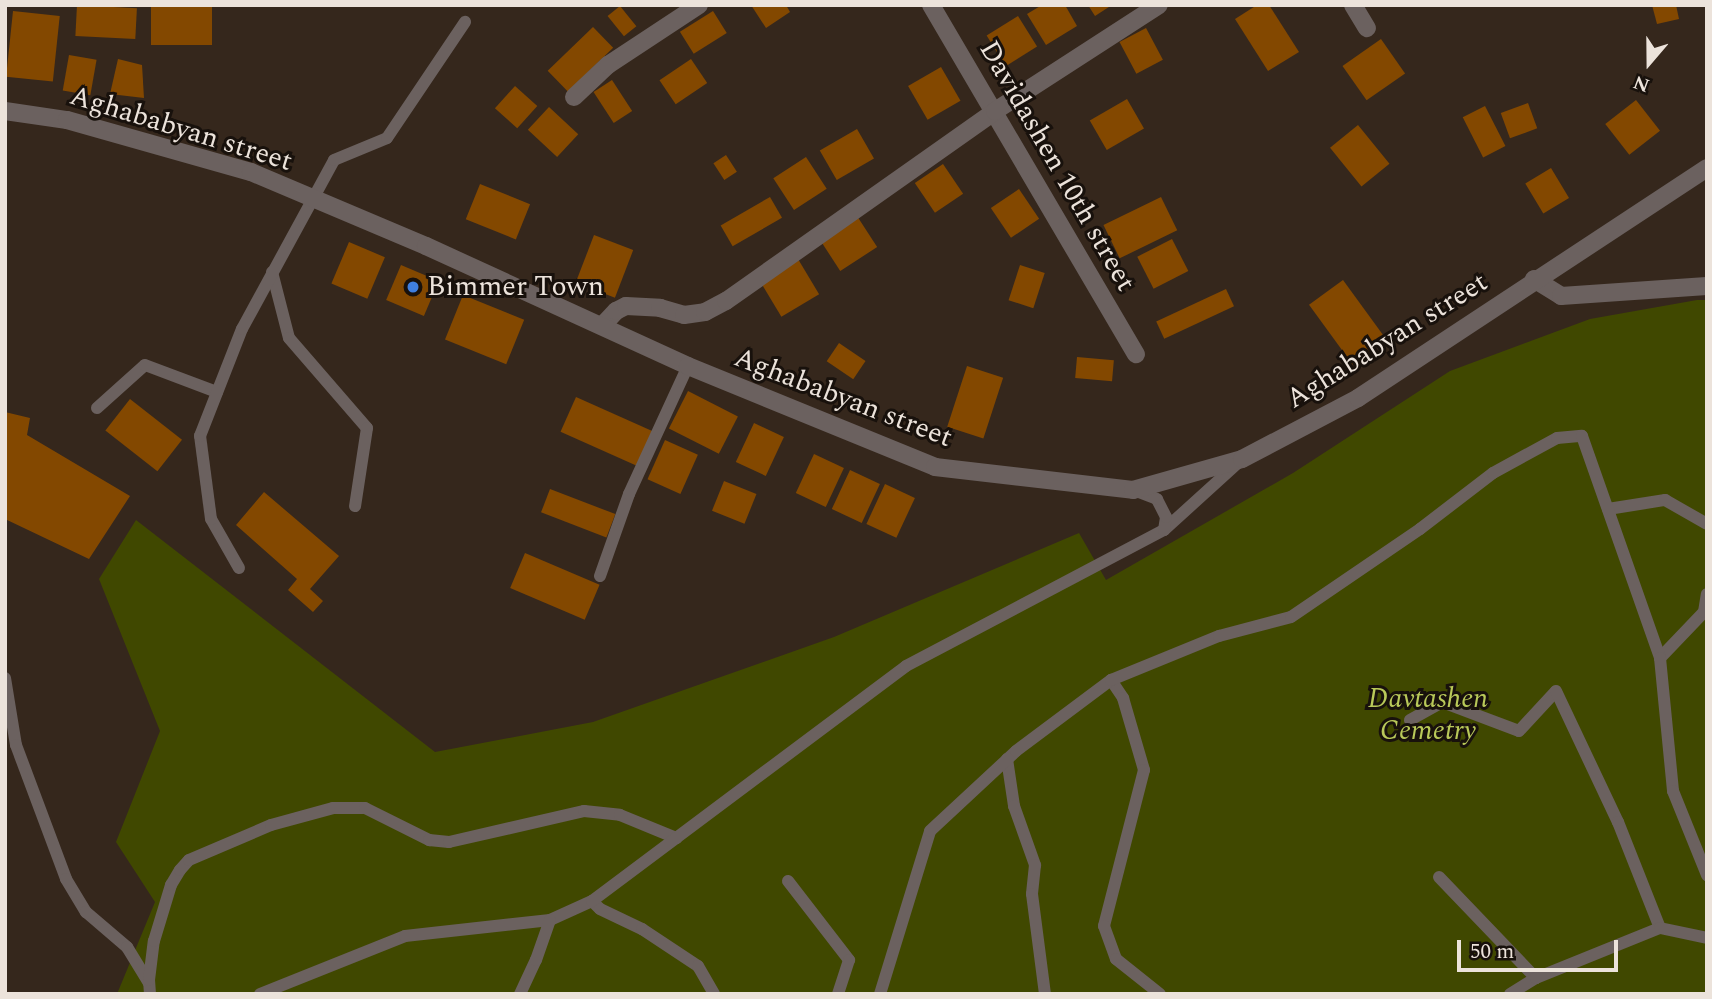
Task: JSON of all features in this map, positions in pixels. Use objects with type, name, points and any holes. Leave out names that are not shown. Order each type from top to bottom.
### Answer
[{"type":"street","points":[[574,97],[608,65],[699,5]]},
{"type":"street","name":"Davidashen 10th street","points":[[931,5],[1136,354]]},
{"type":"street","points":[[602,326],[616,311],[626,306],[660,308],[684,315],[705,312],[726,301],[995,111],[1160,5]]},
{"type":"street","points":[[1353,5],[1367,28]]},
{"type":"street","name":"Aghababyan street","points":[[5,111],[67,120],[251,172],[688,366],[935,467],[1133,489],[1242,459],[1358,398],[1534,279],[1707,168]]},
{"type":"street","points":[[1534,279],[1561,296],[1707,286]]},
{"type":"lane","points":[[239,568],[211,519],[200,436],[242,329],[311,197],[334,160],[387,138],[464,22]]},
{"type":"lane","points":[[272,272],[289,338],[367,428],[355,506]]},
{"type":"lane","points":[[97,408],[145,365],[217,392]]},
{"type":"lane","points":[[600,576],[629,494],[688,366]]},
{"type":"lane","points":[[880,994],[930,831],[1007,759],[1111,680],[1219,636],[1291,617],[1420,529],[1493,473],[1557,438],[1582,436],[1660,658],[1673,791],[1707,875]]},
{"type":"lane","points":[[260,994],[405,936],[550,920],[592,901],[906,666],[1164,530],[1242,459]]},
{"type":"lane","points":[[1133,489],[1157,499],[1166,517],[1164,530]]},
{"type":"lane","points":[[1608,509],[1664,500],[1707,524]]},
{"type":"lane","points":[[1660,658],[1704,612],[1707,594]]},
{"type":"lane","points":[[5,678],[16,745],[65,878],[86,912],[127,947],[150,989]]},
{"type":"lane","points":[[1111,680],[1123,698],[1144,770],[1104,926],[1116,959],[1160,994]]},
{"type":"lane","points":[[1410,720],[1442,702],[1519,732],[1556,691],[1618,822],[1660,928]]},
{"type":"lane","points":[[1007,759],[1014,806],[1035,865],[1032,894],[1045,994]]},
{"type":"lane","points":[[150,989],[154,941],[171,884],[180,870],[189,860],[271,825],[333,808],[365,808],[429,840],[449,842],[584,811],[620,816],[676,838]]},
{"type":"lane","points":[[1439,877],[1536,978]]},
{"type":"lane","points":[[788,881],[849,960],[838,994]]},
{"type":"lane","points":[[592,901],[600,908],[642,929],[698,967],[714,994]]},
{"type":"lane","points":[[520,994],[550,920]]},
{"type":"lane","points":[[1510,994],[1536,978],[1660,928],[1707,938]]},
{"type":"green space","name":"Davtashen Cemetry","points":[[1707,300],[1707,994],[117,994],[155,902],[116,842],[160,731],[99,579],[136,520],[435,752],[593,722],[834,637],[1079,533],[1106,580],[1293,473],[1450,371],[1590,319]]},
{"type":"building","points":[[77,5],[137,8],[135,39],[75,36]]},
{"type":"building","points":[[151,5],[212,5],[212,45],[151,45]]},
{"type":"building","points":[[751,5],[786,5],[790,12],[766,28]]},
{"type":"building","points":[[1042,5],[1065,5],[1077,26],[1046,45],[1027,14]]},
{"type":"building","points":[[1088,5],[1112,5],[1095,16]]},
{"type":"building","points":[[1257,5],[1269,5],[1299,52],[1268,71],[1235,19]]},
{"type":"building","points":[[1652,5],[1676,5],[1679,19],[1657,24]]},
{"type":"building","points":[[620,6],[636,26],[624,36],[608,16]]},
{"type":"building","points":[[13,11],[60,16],[53,82],[6,77]]},
{"type":"building","points":[[713,11],[727,33],[694,54],[680,32]]},
{"type":"building","points":[[1018,16],[1037,47],[1006,66],[987,36]]},
{"type":"building","points":[[593,27],[613,48],[568,92],[548,71]]},
{"type":"building","points":[[1146,28],[1163,60],[1136,74],[1120,42]]},
{"type":"building","points":[[1381,39],[1405,73],[1367,100],[1342,66]]},
{"type":"building","points":[[69,55],[97,60],[90,95],[63,90]]},
{"type":"building","points":[[118,59],[142,65],[144,98],[110,94]]},
{"type":"building","points":[[691,59],[707,83],[676,104],[659,80]]},
{"type":"building","points":[[941,67],[960,101],[928,120],[908,86]]},
{"type":"building","points":[[612,80],[632,111],[614,123],[594,92]]},
{"type":"building","points":[[515,86],[537,106],[517,128],[495,108]]},
{"type":"building","points":[[1127,99],[1144,128],[1107,150],[1090,120]]},
{"type":"building","points":[[1636,100],[1660,131],[1629,155],[1605,124]]},
{"type":"building","points":[[1528,103],[1537,128],[1510,138],[1501,113]]},
{"type":"building","points":[[1485,106],[1505,146],[1483,157],[1463,117]]},
{"type":"building","points":[[549,107],[578,134],[557,157],[528,130]]},
{"type":"building","points":[[1358,125],[1389,164],[1361,187],[1330,148]]},
{"type":"building","points":[[857,129],[874,158],[837,180],[820,150]]},
{"type":"building","points":[[726,155],[737,172],[724,180],[713,163]]},
{"type":"building","points":[[806,157],[827,189],[794,210],[773,178]]},
{"type":"building","points":[[943,164],[963,194],[935,213],[915,183]]},
{"type":"building","points":[[1551,168],[1569,198],[1543,213],[1525,183]]},
{"type":"building","points":[[480,184],[530,204],[516,239],[466,219]]},
{"type":"building","points":[[1019,189],[1039,219],[1011,238],[991,208]]},
{"type":"building","points":[[770,197],[782,218],[733,246],[721,226]]},
{"type":"building","points":[[1161,197],[1177,230],[1120,258],[1103,225]]},
{"type":"building","points":[[857,216],[877,247],[840,271],[820,240]]},
{"type":"building","points":[[594,235],[633,250],[615,298],[576,283]]},
{"type":"building","points":[[1172,239],[1188,271],[1154,289],[1137,257]]},
{"type":"building","points":[[349,242],[385,257],[367,299],[331,283]]},
{"type":"building","points":[[798,259],[819,294],[781,317],[760,282]]},
{"type":"building","points":[[401,265],[439,281],[424,316],[386,300]]},
{"type":"building","points":[[1020,265],[1045,273],[1033,308],[1009,300]]},
{"type":"building","points":[[1343,280],[1386,340],[1353,365],[1309,305]]},
{"type":"building","points":[[1226,289],[1234,306],[1164,339],[1156,322]]},
{"type":"building","points":[[463,295],[524,320],[506,364],[445,340]]},
{"type":"building","points":[[839,343],[866,361],[853,379],[827,361]]},
{"type":"building","points":[[1077,357],[1114,360],[1112,381],[1075,378]]},
{"type":"building","points":[[967,366],[1003,378],[983,439],[947,427]]},
{"type":"building","points":[[688,391],[738,416],[719,454],[669,428]]},
{"type":"building","points":[[576,397],[653,431],[637,466],[561,432]]},
{"type":"building","points":[[130,399],[182,440],[157,471],[105,431]]},
{"type":"building","points":[[5,412],[30,418],[27,435],[130,496],[89,559],[5,519]]},
{"type":"building","points":[[754,423],[784,437],[766,476],[736,462]]},
{"type":"building","points":[[665,440],[698,455],[680,494],[648,479]]},
{"type":"building","points":[[814,454],[844,468],[826,507],[796,493]]},
{"type":"building","points":[[850,470],[880,484],[862,523],[832,509]]},
{"type":"building","points":[[724,481],[756,494],[744,524],[712,511]]},
{"type":"building","points":[[885,484],[915,498],[896,538],[866,524]]},
{"type":"building","points":[[550,489],[615,514],[606,537],[541,512]]},
{"type":"building","points":[[264,492],[339,556],[310,589],[323,601],[313,612],[288,590],[297,579],[236,525]]},
{"type":"building","points":[[525,553],[600,585],[585,620],[510,588]]},
{"type":"place","name":"Bimmer Town","points":[[413,287]]}]
